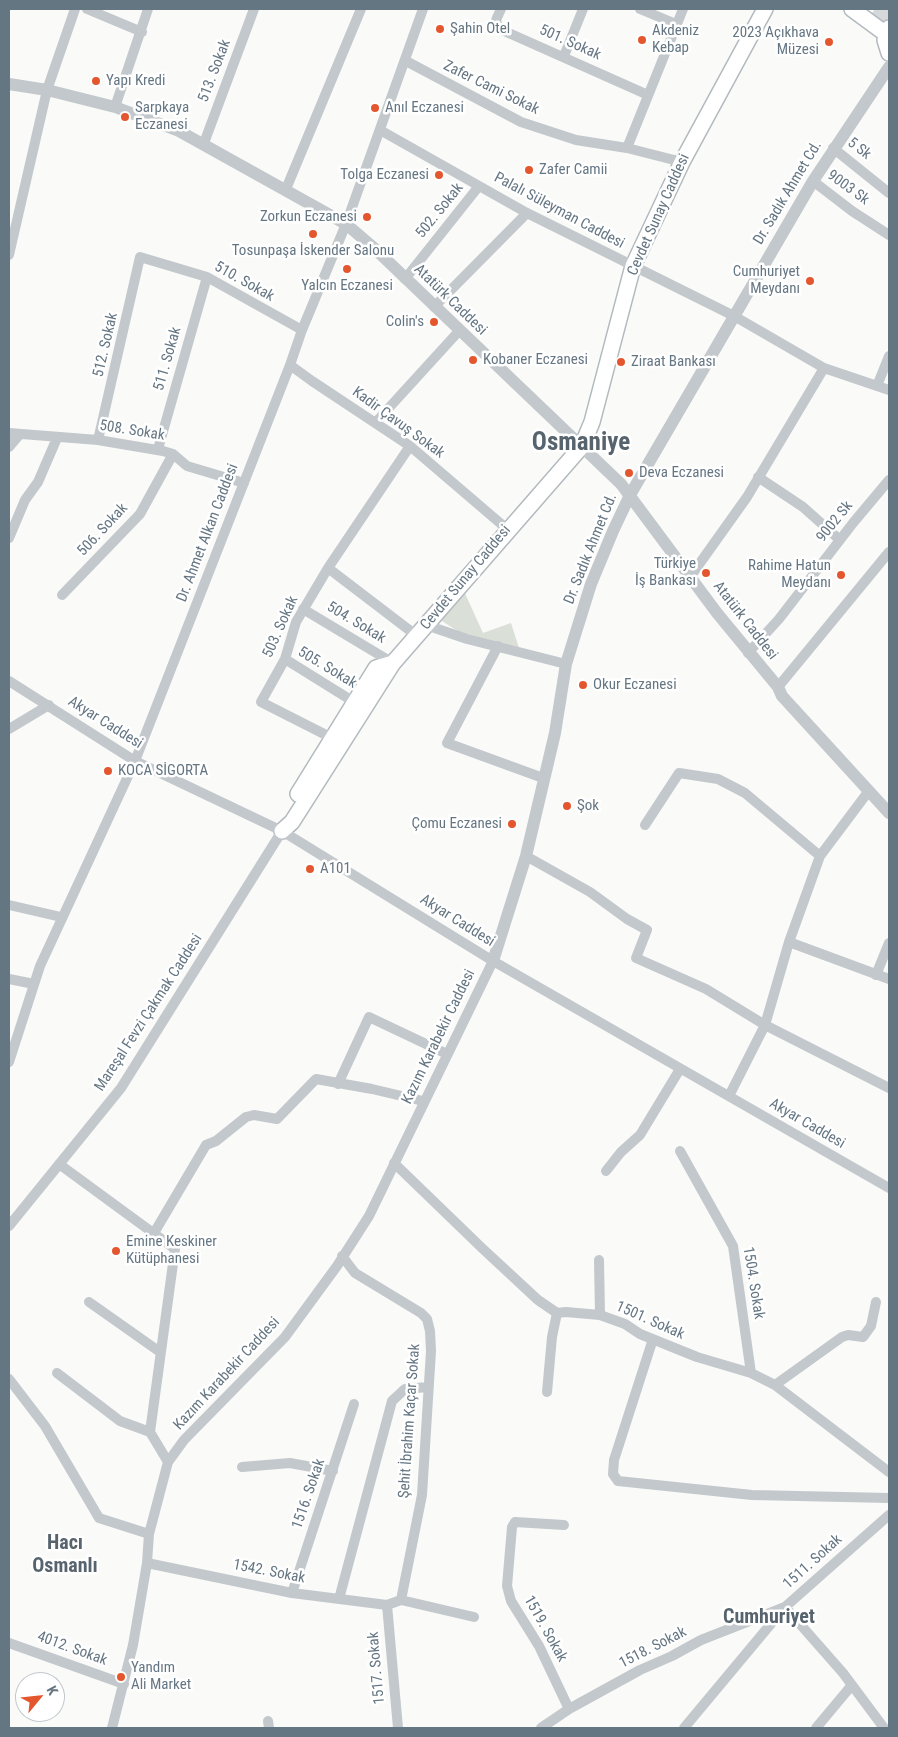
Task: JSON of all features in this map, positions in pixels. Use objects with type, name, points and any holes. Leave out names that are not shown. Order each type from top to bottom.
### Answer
[{"type":"main road","name":"Cevdet Sunay Caddesi","points":[[393,663],[507,529],[582,446],[592,422],[633,266],[682,162],[765,9]]},
{"type":"main road","points":[[852,9],[888,29]]},
{"type":"main road","points":[[868,9],[888,29]]},
{"type":"main road","points":[[888,29],[886,46],[889,53]]},
{"type":"main road","points":[[282,831],[283,818],[376,668],[393,663]]},
{"type":"main road","points":[[282,831],[292,822],[393,663]]},
{"type":"street","points":[[9,255],[47,90],[75,9]]},
{"type":"street","points":[[87,9],[142,32]]},
{"type":"street","points":[[115,107],[142,32],[148,9]]},
{"type":"street","name":"513. Sokak","points":[[204,143],[254,9]]},
{"type":"street","points":[[286,189],[361,9]]},
{"type":"street","name":"Dr. Ahmet Alkan Caddesi","points":[[9,1062],[34,984],[61,918],[135,761],[302,330],[346,224],[406,61],[423,9]]},
{"type":"street","name":"501. Sokak","points":[[502,9],[496,20],[499,28],[648,95]]},
{"type":"street","points":[[564,56],[583,9]]},
{"type":"street","points":[[640,9],[676,24]]},
{"type":"street","points":[[627,148],[683,9]]},
{"type":"street","name":"Zafer Cami Sokak","points":[[406,61],[522,122],[576,140],[627,148],[682,162]]},
{"type":"street","name":"Dr. Sadık Ahmet Cd.","points":[[494,960],[526,856],[555,733],[566,664],[591,584],[630,495],[813,181],[833,148],[889,67]]},
{"type":"street","name":"Atatürk Caddesi","points":[[9,84],[47,90],[115,107],[179,130],[346,224],[582,446],[630,495],[748,653],[778,687],[782,696],[868,792],[888,807]]},
{"type":"street","name":"Palalı Süleyman Caddesi","points":[[380,130],[527,213],[734,316],[824,368],[889,390]]},
{"type":"street","name":"5 Sk","points":[[833,148],[889,193]]},
{"type":"street","name":"9003 Sk","points":[[813,181],[889,235]]},
{"type":"street","name":"502. Sokak","points":[[405,279],[479,186]]},
{"type":"street","points":[[434,307],[527,213]]},
{"type":"street","name":"510. Sokak","points":[[140,257],[207,276],[302,330]]},
{"type":"street","name":"512. Sokak","points":[[98,440],[140,257]]},
{"type":"street","name":"511. Sokak","points":[[158,450],[207,276]]},
{"type":"street","points":[[376,422],[459,331]]},
{"type":"street","points":[[877,386],[889,356]]},
{"type":"street","name":"Kadir Çavuş Sokak","points":[[290,365],[312,382],[376,422],[410,446],[507,529]]},
{"type":"street","points":[[690,576],[758,477],[824,368]]},
{"type":"street","name":"508. Sokak","points":[[9,434],[98,440],[158,450],[173,454],[188,466],[244,483]]},
{"type":"street","points":[[9,446],[20,434]]},
{"type":"street","points":[[9,538],[25,500],[38,482],[57,438]]},
{"type":"street","name":"503. Sokak","points":[[332,738],[261,702],[284,659],[296,622],[303,609],[328,568],[410,446]]},
{"type":"street","name":"506. Sokak","points":[[62,595],[140,514],[173,454]]},
{"type":"street","points":[[758,477],[803,507],[840,540]]},
{"type":"street","name":"9002 Sk","points":[[748,653],[779,619],[889,480]]},
{"type":"street","points":[[778,687],[889,552]]},
{"type":"street","points":[[328,568],[421,631],[498,646],[566,664]]},
{"type":"street","name":"504. Sokak","points":[[303,609],[393,663]]},
{"type":"street","points":[[498,646],[447,743],[543,778]]},
{"type":"street","name":"505. Sokak","points":[[284,659],[354,702]]},
{"type":"street","name":"Akyar Caddesi","points":[[9,681],[135,761],[282,831],[494,960],[889,1188]]},
{"type":"street","points":[[9,729],[49,705]]},
{"type":"street","points":[[645,825],[680,774],[718,779],[745,793],[820,856]]},
{"type":"street","points":[[729,1096],[765,1025],[788,942],[820,856],[868,792]]},
{"type":"street","name":"Mareşal Fevzi Çakmak Caddesi","points":[[9,1226],[129,1077],[282,831]]},
{"type":"street","points":[[526,856],[590,892],[627,919],[647,930],[636,958],[706,989],[765,1025],[889,1088]]},
{"type":"street","points":[[9,905],[61,918]]},
{"type":"street","points":[[788,942],[889,979]]},
{"type":"street","points":[[876,975],[889,942]]},
{"type":"street","name":"Kazım Karabekir Caddesi","points":[[112,1728],[124,1684],[146,1563],[149,1534],[168,1462],[184,1440],[285,1336],[369,1216],[423,1101],[494,960]]},
{"type":"street","points":[[9,979],[34,984]]},
{"type":"street","points":[[338,1084],[369,1017],[447,1054]]},
{"type":"street","points":[[606,1171],[621,1152],[640,1135],[680,1069]]},
{"type":"street","points":[[154,1233],[206,1145],[216,1141],[246,1116],[258,1115],[277,1118],[316,1080],[372,1089],[423,1101]]},
{"type":"street","name":"1504. Sokak","points":[[680,1151],[733,1246],[751,1373]]},
{"type":"street","points":[[394,1163],[538,1300],[557,1313],[552,1337],[546,1392]]},
{"type":"street","points":[[59,1164],[175,1249],[150,1432],[168,1462]]},
{"type":"street","name":"Şehit İbrahim Kaçar Sokak","points":[[342,1256],[355,1273],[412,1306],[427,1319],[432,1351],[422,1495],[401,1600]]},
{"type":"street","points":[[599,1260],[600,1316]]},
{"type":"street","points":[[89,1302],[160,1352]]},
{"type":"street","points":[[774,1386],[842,1337],[848,1335],[863,1337],[871,1326],[876,1302]]},
{"type":"street","name":"1501. Sokak","points":[[557,1313],[566,1312],[600,1316],[625,1324],[653,1339],[698,1357],[751,1373],[774,1386],[889,1472]]},
{"type":"street","points":[[653,1339],[614,1460],[613,1474],[618,1481],[752,1495],[889,1498]]},
{"type":"street","points":[[57,1373],[120,1421],[150,1432]]},
{"type":"street","points":[[9,1379],[46,1426],[99,1518],[149,1534]]},
{"type":"street","points":[[339,1599],[392,1401],[405,1390],[428,1387]]},
{"type":"street","name":"1516. Sokak","points":[[292,1593],[354,1404]]},
{"type":"street","points":[[242,1467],[290,1463],[333,1471]]},
{"type":"street","name":"1511. Sokak","points":[[684,1728],[785,1607],[889,1515]]},
{"type":"street","name":"1519. Sokak","points":[[564,1525],[515,1522],[512,1527],[507,1586],[511,1601],[539,1646],[569,1709]]},
{"type":"street","name":"1542. Sokak","points":[[146,1563],[292,1593],[386,1605]]},
{"type":"street","points":[[386,1605],[401,1600],[474,1617]]},
{"type":"street","name":"1517. Sokak","points":[[386,1605],[398,1728]]},
{"type":"street","points":[[785,1607],[852,1685],[879,1726]]},
{"type":"street","name":"1518. Sokak","points":[[541,1728],[569,1709],[640,1670],[702,1640],[785,1607]]},
{"type":"street","name":"4012. Sokak","points":[[9,1642],[124,1684]]},
{"type":"street","points":[[816,1728],[852,1685]]},
{"type":"shaded area","points":[[463,589],[483,633],[511,623],[519,648],[459,632],[442,621],[440,613]]},
{"type":"tunnel","points":[[875,9],[889,19]]},
{"type":"place","name":"Şahin Otel","points":[[440,29]]},
{"type":"place","name":"Akdeniz Kebap","points":[[642,40]]},
{"type":"place","name":"2023 Açıkhava Müzesi","points":[[829,42]]},
{"type":"place","name":"Yapı Kredi","points":[[96,81]]},
{"type":"place","name":"Anıl Eczanesi","points":[[375,108]]},
{"type":"place","name":"Sarpkaya Eczanesi","points":[[125,117]]},
{"type":"place","name":"Zafer Camii","points":[[529,170]]},
{"type":"place","name":"Tolga Eczanesi","points":[[439,175]]},
{"type":"place","name":"Zorkun Eczanesi","points":[[367,217]]},
{"type":"place","name":"Tosunpaşa İskender Salonu","points":[[313,234]]},
{"type":"place","name":"Yalcın Eczanesi","points":[[347,269]]},
{"type":"place","name":"Cumhuriyet Meydanı","points":[[810,281]]},
{"type":"place","name":"Colin's","points":[[434,322]]},
{"type":"place","name":"Kobaner Eczanesi","points":[[473,360]]},
{"type":"place","name":"Ziraat Bankası","points":[[621,362]]},
{"type":"place","name":"Deva Eczanesi","points":[[629,473]]},
{"type":"place","name":"Türkiye İş Bankası","points":[[706,573]]},
{"type":"place","name":"Rahime Hatun Meydanı","points":[[841,575]]},
{"type":"place","name":"Okur Eczanesi","points":[[583,685]]},
{"type":"place","name":"KOCA SİGORTA","points":[[108,771]]},
{"type":"place","name":"Şok","points":[[567,806]]},
{"type":"place","name":"Çomu Eczanesi","points":[[512,824]]},
{"type":"place","name":"A101","points":[[310,869]]},
{"type":"place","name":"Emine Keskiner Kütüphanesi","points":[[116,1251]]},
{"type":"place","name":"Yandım Ali Market","points":[[121,1677]]},
{"type":"district","name":"Osmaniye","points":[[581,444]]},
{"type":"district","name":"Hacı Osmanlı","points":[[65,1556]]},
{"type":"district","name":"Cumhuriyet","points":[[769,1618]]}]
